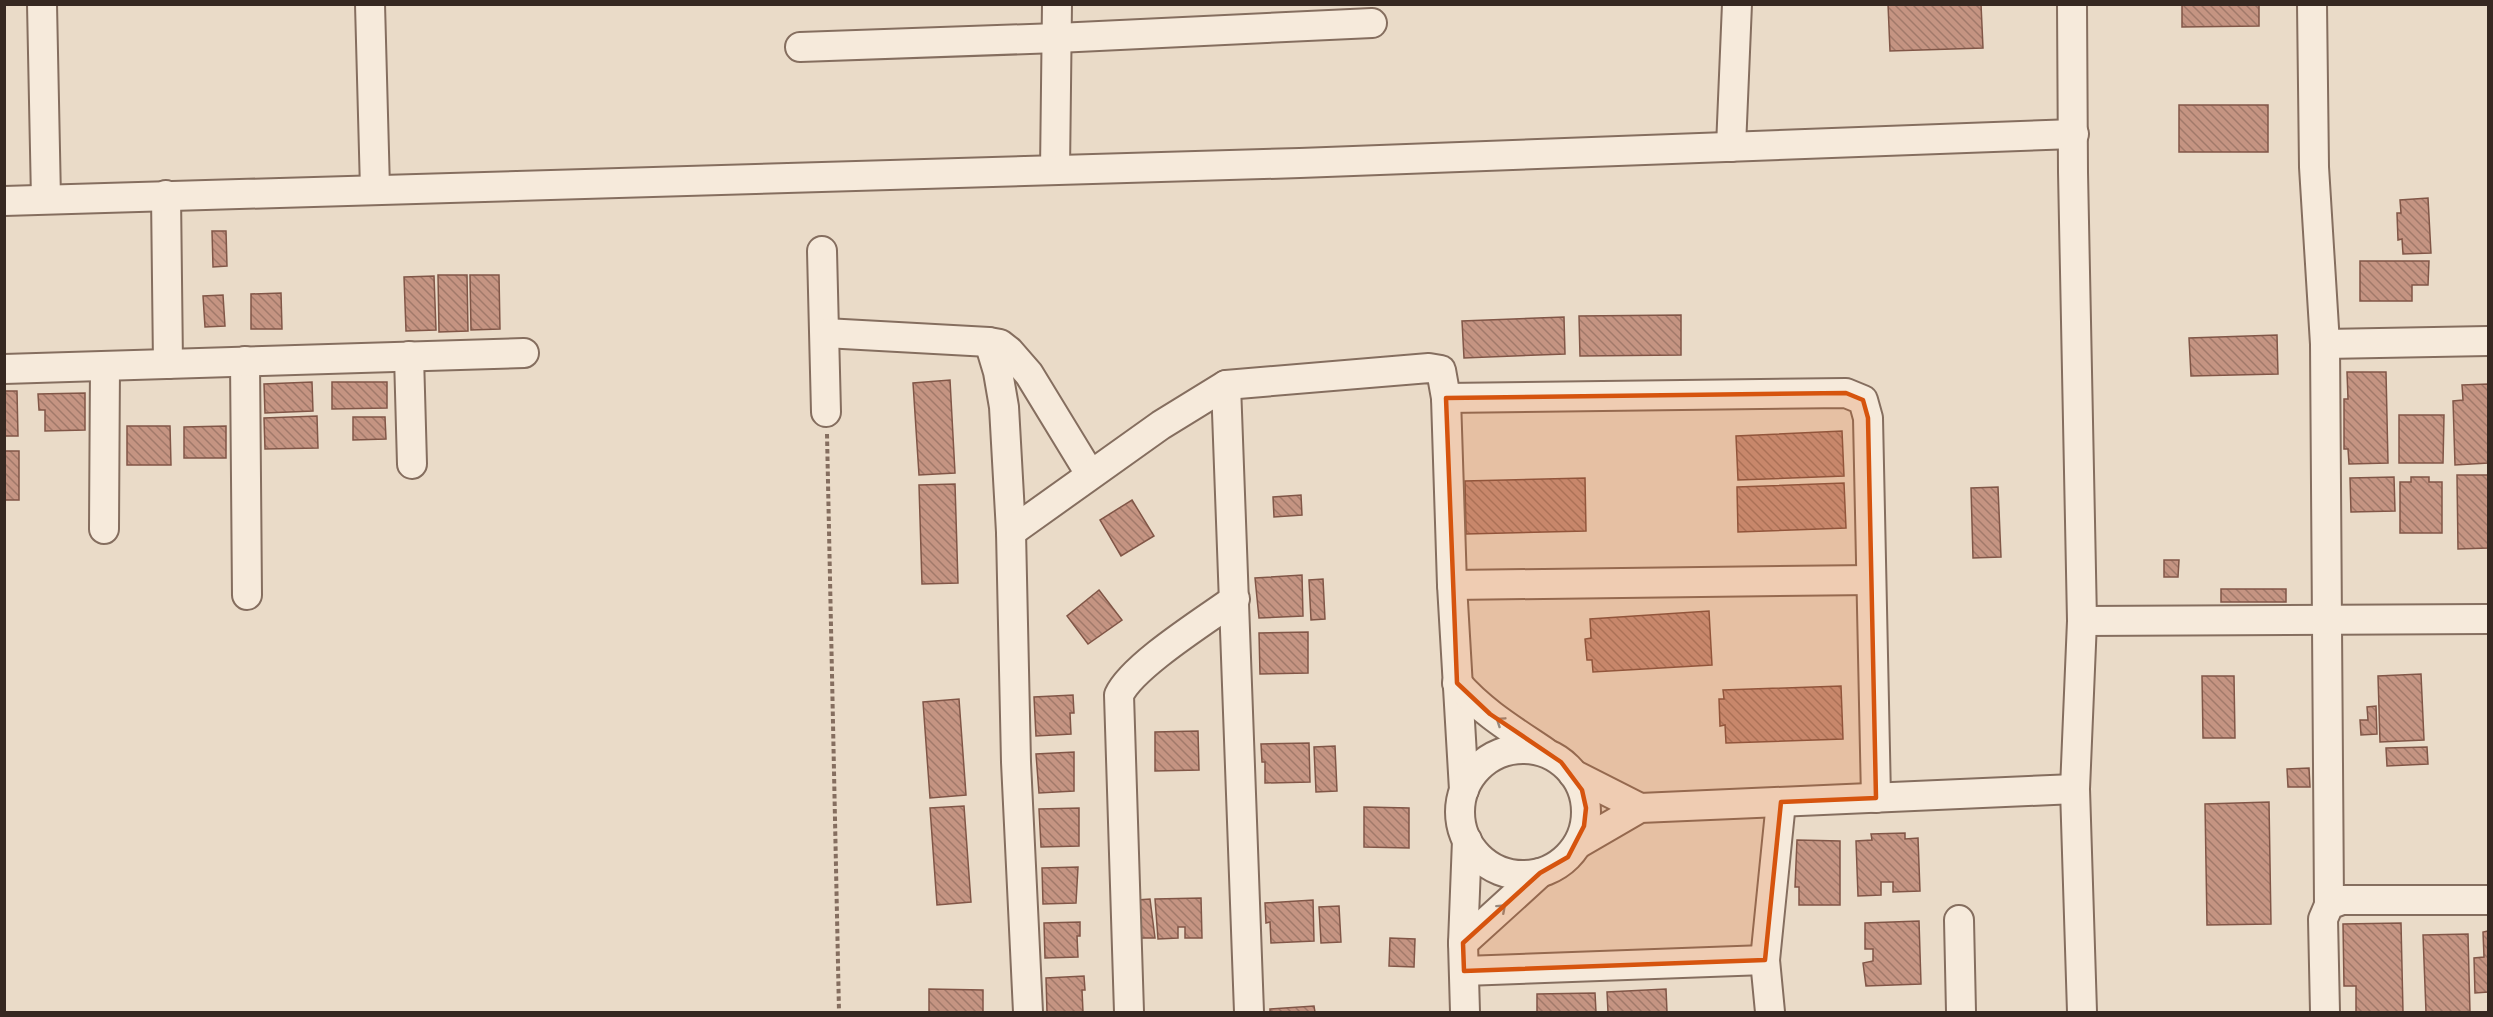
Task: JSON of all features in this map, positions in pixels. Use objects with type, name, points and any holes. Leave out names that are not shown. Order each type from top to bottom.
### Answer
[{"type":"street","points":[[42,4],[46,200]]},
{"type":"street","points":[[370,4],[375,189]]},
{"type":"street","points":[[1055,170],[1057,4]]},
{"type":"street","points":[[1731,147],[1737,4]]},
{"type":"street","points":[[2072,4],[2082,621],[2075,789],[2082,1012]]},
{"type":"street","points":[[2312,4],[2314,167],[2325,344],[2328,618],[2328,905],[2323,919],[2325,1012]]},
{"type":"street","points":[[800,47],[1372,23]]},
{"type":"street","points":[[4,201],[1055,170],[2074,134]]},
{"type":"street","points":[[166,195],[168,364]]},
{"type":"street","points":[[822,251],[826,412]]},
{"type":"street","points":[[825,333],[999,344],[1019,360],[1090,474]]},
{"type":"street","points":[[2325,344],[2488,341]]},
{"type":"street","points":[[989,342],[998,372],[1004,407],[1011,532],[1016,762],[1028,1012]]},
{"type":"street","points":[[4,369],[524,353]]},
{"type":"street","points":[[409,356],[412,464]]},
{"type":"street","points":[[245,361],[247,595]]},
{"type":"street","points":[[104,529],[105,366]]},
{"type":"street","points":[[1011,532],[1161,424],[1226,385],[1435,368],[1441,370],[1446,398],[1452,585],[1464,790],[1461,807],[1462,824],[1467,840],[1463,943],[1465,1012]]},
{"type":"street","points":[[1226,385],[1249,1012]]},
{"type":"street","points":[[1446,398],[1846,393],[1863,400],[1868,418],[1876,798]]},
{"type":"street","points":[[1452,585],[1871,580]]},
{"type":"street","points":[[1129,1012],[1119,695],[1124,684],[1146,664],[1235,600]]},
{"type":"street","points":[[2082,621],[2488,619]]},
{"type":"street","points":[[1458,683],[1474,702],[1562,762],[1573,774],[1582,790],[1586,808],[1584,826],[1578,844]]},
{"type":"street","points":[[1464,790],[1478,769],[1498,754],[1531,749],[1547,753]]},
{"type":"street","points":[[1573,774],[1640,808]]},
{"type":"street","points":[[1463,943],[1540,873],[1561,862],[1578,844],[1640,808],[2075,789]]},
{"type":"street","points":[[1770,1012],[1765,960],[1781,801]]},
{"type":"street","points":[[1467,840],[1485,862],[1498,870],[1526,875],[1540,873]]},
{"type":"street","points":[[2328,905],[2342,900],[2488,900]]},
{"type":"street","points":[[1959,920],[1961,1012]]},
{"type":"street","points":[[1464,971],[1765,960]]},
{"type":"path","points":[[826,412],[839,1012]]},
{"type":"highlighted area","points":[[1846,393],[1863,400],[1868,418],[1876,798],[1781,802],[1765,960],[1464,971],[1463,943],[1540,873],[1568,857],[1584,826],[1586,808],[1582,790],[1561,762],[1490,714],[1457,683],[1446,398]]},
{"type":"building","points":[[1888,4],[1981,4],[1983,48],[1890,51]]},
{"type":"building","points":[[2182,4],[2259,4],[2259,26],[2182,27]]},
{"type":"building","points":[[2179,105],[2268,105],[2268,152],[2179,152]]},
{"type":"building","points":[[2428,198],[2431,253],[2403,254],[2402,239],[2398,240],[2397,213],[2401,213],[2400,200]]},
{"type":"building","points":[[212,231],[226,231],[227,266],[213,267]]},
{"type":"building","points":[[2360,261],[2429,261],[2428,285],[2412,285],[2412,301],[2360,301]]},
{"type":"building","points":[[438,275],[467,275],[468,331],[439,332]]},
{"type":"building","points":[[470,275],[499,275],[500,329],[471,330]]},
{"type":"building","points":[[434,276],[436,330],[406,331],[404,277]]},
{"type":"building","points":[[281,293],[282,329],[251,329],[251,294]]},
{"type":"building","points":[[223,295],[225,326],[205,327],[203,296]]},
{"type":"building","points":[[1681,315],[1681,355],[1580,356],[1579,316]]},
{"type":"building","points":[[1564,317],[1565,354],[1464,358],[1462,321]]},
{"type":"building","points":[[2277,335],[2278,374],[2191,376],[2189,338]]},
{"type":"building","points":[[2347,372],[2386,372],[2388,463],[2349,464],[2348,449],[2344,449],[2344,399],[2348,399]]},
{"type":"building","points":[[950,380],[955,473],[919,475],[913,383]]},
{"type":"building","points":[[312,382],[313,411],[265,413],[264,384]]},
{"type":"building","points":[[332,382],[387,382],[387,408],[332,409]]},
{"type":"building","points":[[2488,384],[2488,463],[2455,465],[2453,401],[2463,400],[2462,385]]},
{"type":"building","points":[[4,391],[17,391],[18,436],[4,436]]},
{"type":"building","points":[[85,393],[85,430],[45,431],[45,410],[39,410],[38,394]]},
{"type":"building","points":[[2399,415],[2444,415],[2443,463],[2399,463]]},
{"type":"building","points":[[317,416],[318,448],[265,449],[264,418]]},
{"type":"building","points":[[353,417],[385,417],[386,439],[353,440]]},
{"type":"building","points":[[127,426],[170,426],[171,465],[127,465]]},
{"type":"building","points":[[226,426],[226,458],[184,458],[184,427]]},
{"type":"building","points":[[1842,431],[1844,476],[1738,480],[1736,436]]},
{"type":"building","points":[[4,451],[19,451],[19,500],[4,500]]},
{"type":"building","points":[[2457,475],[2488,475],[2488,548],[2458,549]]},
{"type":"building","points":[[2394,477],[2395,511],[2351,512],[2350,478]]},
{"type":"building","points":[[2411,477],[2429,477],[2429,482],[2442,482],[2442,533],[2400,533],[2400,482],[2411,482]]},
{"type":"building","points":[[1585,478],[1586,531],[1466,534],[1465,481]]},
{"type":"building","points":[[1844,483],[1846,528],[1738,532],[1737,487]]},
{"type":"building","points":[[955,484],[958,583],[922,584],[919,485]]},
{"type":"building","points":[[1998,487],[2001,557],[1973,558],[1971,488]]},
{"type":"building","points":[[1301,495],[1302,515],[1274,517],[1273,497]]},
{"type":"building","points":[[1132,500],[1154,536],[1121,556],[1100,520]]},
{"type":"building","points":[[2164,560],[2179,560],[2178,577],[2164,577]]},
{"type":"building","points":[[1302,575],[1303,616],[1259,618],[1255,578]]},
{"type":"building","points":[[1323,579],[1325,619],[1311,620],[1309,580]]},
{"type":"building","points":[[2221,589],[2286,589],[2286,602],[2221,602]]},
{"type":"building","points":[[1099,590],[1122,620],[1088,644],[1067,616]]},
{"type":"building","points":[[1709,611],[1712,665],[1593,672],[1592,660],[1587,660],[1585,639],[1591,638],[1590,619]]},
{"type":"building","points":[[1308,632],[1308,673],[1260,674],[1259,633]]},
{"type":"building","points":[[2421,674],[2424,740],[2380,742],[2378,676]]},
{"type":"building","points":[[2202,676],[2234,676],[2235,738],[2203,738]]},
{"type":"building","points":[[1841,686],[1843,739],[1726,743],[1725,725],[1720,726],[1719,699],[1724,699],[1723,690]]},
{"type":"building","points":[[1073,695],[1074,713],[1070,713],[1071,734],[1036,736],[1034,697]]},
{"type":"building","points":[[959,699],[966,795],[930,798],[923,702]]},
{"type":"building","points":[[2376,706],[2377,734],[2361,735],[2360,720],[2368,720],[2367,707]]},
{"type":"building","points":[[1198,731],[1199,770],[1155,771],[1155,732]]},
{"type":"building","points":[[1309,743],[1310,782],[1265,783],[1265,762],[1262,762],[1261,744]]},
{"type":"building","points":[[1335,746],[1337,791],[1316,792],[1314,747]]},
{"type":"building","points":[[2427,747],[2428,764],[2387,766],[2386,748]]},
{"type":"building","points":[[1074,752],[1074,791],[1039,793],[1036,754]]},
{"type":"building","points":[[2309,768],[2310,787],[2288,787],[2287,769]]},
{"type":"building","points":[[2269,802],[2271,924],[2207,925],[2205,804]]},
{"type":"building","points":[[964,806],[971,902],[937,905],[930,808]]},
{"type":"building","points":[[1364,807],[1409,808],[1409,848],[1364,847]]},
{"type":"building","points":[[1079,808],[1079,846],[1041,847],[1039,809]]},
{"type":"building","points":[[1905,833],[1905,839],[1918,838],[1920,891],[1893,892],[1893,882],[1881,882],[1881,895],[1858,896],[1856,841],[1872,840],[1871,834]]},
{"type":"building","points":[[1797,840],[1840,841],[1840,905],[1799,905],[1799,887],[1795,887]]},
{"type":"building","points":[[1078,867],[1076,903],[1043,904],[1042,868]]},
{"type":"building","points":[[1201,898],[1202,938],[1185,938],[1185,927],[1178,927],[1178,938],[1158,939],[1155,899]]},
{"type":"building","points":[[1150,899],[1155,938],[1138,938],[1137,900]]},
{"type":"building","points":[[1313,900],[1314,941],[1271,943],[1270,922],[1266,923],[1265,903]]},
{"type":"building","points":[[1339,906],[1341,942],[1321,943],[1319,907]]},
{"type":"building","points":[[1919,921],[1921,984],[1866,986],[1863,963],[1873,961],[1873,949],[1865,949],[1865,923]]},
{"type":"building","points":[[1080,922],[1080,936],[1077,936],[1078,957],[1045,958],[1044,923]]},
{"type":"building","points":[[2401,923],[2403,1012],[2356,1012],[2356,986],[2344,986],[2343,924]]},
{"type":"building","points":[[2488,931],[2488,992],[2475,993],[2474,958],[2484,957],[2483,932]]},
{"type":"building","points":[[2468,934],[2470,1012],[2426,1012],[2423,935]]},
{"type":"building","points":[[1390,938],[1415,939],[1414,967],[1389,966]]},
{"type":"building","points":[[1084,976],[1083,1012],[1047,1012],[1046,978]]},
{"type":"building","points":[[929,989],[983,990],[983,1012],[929,1012]]},
{"type":"building","points":[[1666,989],[1667,1012],[1608,1012],[1607,992]]},
{"type":"building","points":[[1595,993],[1596,1012],[1537,1012],[1537,994]]},
{"type":"building","points":[[1314,1006],[1315,1012],[1270,1012],[1270,1009]]}]
